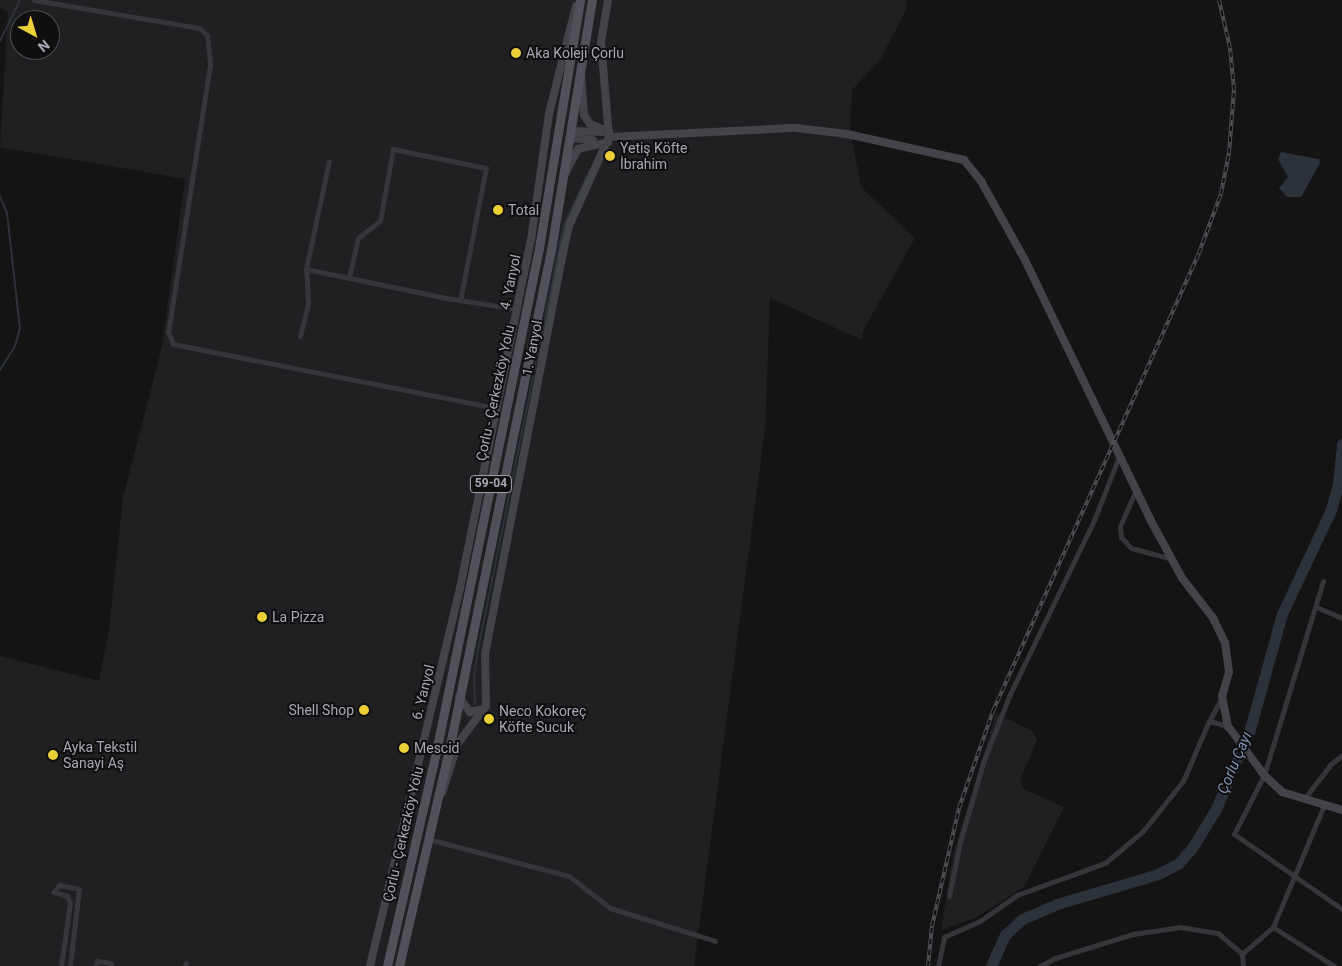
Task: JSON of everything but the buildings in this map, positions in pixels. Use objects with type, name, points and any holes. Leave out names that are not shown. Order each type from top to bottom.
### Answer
[{"type":"main road","name":"4. Yanyol","points":[[444,658],[542,180],[549,114],[579,0]]},
{"type":"main road","name":"Çorlu - Çerkezköy Yolu","points":[[387,966],[467,600],[561,131],[579,0]]},
{"type":"main road","name":"Çorlu - Çerkezköy Yolu","points":[[399,966],[459,697],[563,178],[592,0]]},
{"type":"main road","name":"1. Yanyol","points":[[486,706],[485,654],[564,248],[572,220],[608,137],[601,42],[608,0]]},
{"type":"main road","points":[[581,69],[584,115],[590,124],[608,137]]},
{"type":"main road","points":[[549,114],[561,131],[571,135],[608,137],[796,128],[847,134],[964,160],[981,181],[1020,252],[1136,489],[1182,578],[1213,618],[1224,644],[1230,672],[1222,696],[1228,726],[1264,775],[1282,792],[1342,810]]},
{"type":"main road","points":[[563,178],[578,148],[608,137]]},
{"type":"main road","points":[[542,180],[557,150]]},
{"type":"main road","points":[[444,658],[467,600]]},
{"type":"main road","name":"6. Yanyol","points":[[370,966],[444,658]]},
{"type":"main road","points":[[459,697],[470,712],[486,706]]},
{"type":"main road","points":[[436,806],[458,743],[486,706]]},
{"type":"street","points":[[34,0],[199,28],[207,35],[210,65],[168,332],[174,344],[496,408]]},
{"type":"street","points":[[349,277],[358,238],[380,221],[393,149],[486,168],[460,300]]},
{"type":"street","points":[[300,336],[308,303],[306,269],[329,161]]},
{"type":"street","points":[[306,269],[460,300],[517,309]]},
{"type":"street","points":[[949,896],[984,760],[1010,694],[1094,520],[1120,454]]},
{"type":"street","points":[[1136,489],[1120,526],[1122,537],[1131,548],[1172,558]]},
{"type":"street","points":[[1323,581],[1264,775],[1234,834],[1342,909]]},
{"type":"street","points":[[1316,606],[1342,618]]},
{"type":"street","points":[[938,966],[944,937],[980,921],[1017,895],[1105,862],[1143,831],[1183,781],[1222,696]]},
{"type":"street","points":[[1209,721],[1228,726]]},
{"type":"street","points":[[1304,799],[1331,764],[1342,755]]},
{"type":"street","points":[[1242,954],[1273,927],[1324,805]]},
{"type":"street","points":[[428,839],[570,876],[610,908],[715,941]]},
{"type":"street","points":[[61,966],[70,903],[67,896],[54,892],[59,885],[79,889],[70,966]]},
{"type":"street","points":[[1040,966],[1055,958],[1134,934],[1180,926],[1218,934],[1242,954],[1243,966]]},
{"type":"street","points":[[1273,927],[1334,966]]},
{"type":"street","points":[[96,966],[98,960],[111,963]]},
{"type":"shaded area","points":[[0,0],[906,0],[907,8],[880,60],[852,90],[850,129],[861,187],[915,238],[863,331],[862,340],[770,298],[765,429],[694,966],[0,966],[0,656],[99,681],[109,629],[123,498],[162,346],[185,179],[0,147],[8,13],[0,8]]},
{"type":"shaded area","points":[[1281,152],[1319,159],[1320,163],[1301,197],[1287,197],[1279,188],[1288,177],[1278,159]]},
{"type":"shaded area","points":[[996,713],[1032,731],[1037,740],[1020,781],[1024,789],[1064,807],[1024,887],[975,918],[941,930],[953,855]]},
{"type":"waterway","points":[[0,41],[20,0]]},
{"type":"waterway","points":[[475,704],[474,677],[478,650],[564,225],[590,170]]},
{"type":"waterway","points":[[0,196],[7,213],[20,328],[15,346],[0,370]]},
{"type":"waterway","name":"Çorlu Çayı","points":[[991,966],[1005,935],[1022,919],[1057,904],[1158,874],[1178,864],[1192,848],[1216,809],[1250,729],[1282,614],[1331,510],[1338,484],[1342,444]]},
{"type":"railway","points":[[928,966],[932,926],[959,808],[993,711],[1199,253],[1221,194],[1229,153],[1234,90],[1230,48],[1219,0]]},
{"type":"place","name":"Aka Koleji Çorlu","points":[[516,53]]},
{"type":"place","name":"Yetiş Köfte İbrahim","points":[[610,156]]},
{"type":"place","name":"Total","points":[[498,210]]},
{"type":"place","name":"La Pizza","points":[[262,617]]},
{"type":"place","name":"Shell Shop","points":[[364,710]]},
{"type":"place","name":"Neco Kokoreç Köfte Sucuk","points":[[489,719]]},
{"type":"place","name":"Mescid","points":[[404,748]]},
{"type":"place","name":"Ayka Tekstil Sanayi Aş","points":[[53,755]]}]
